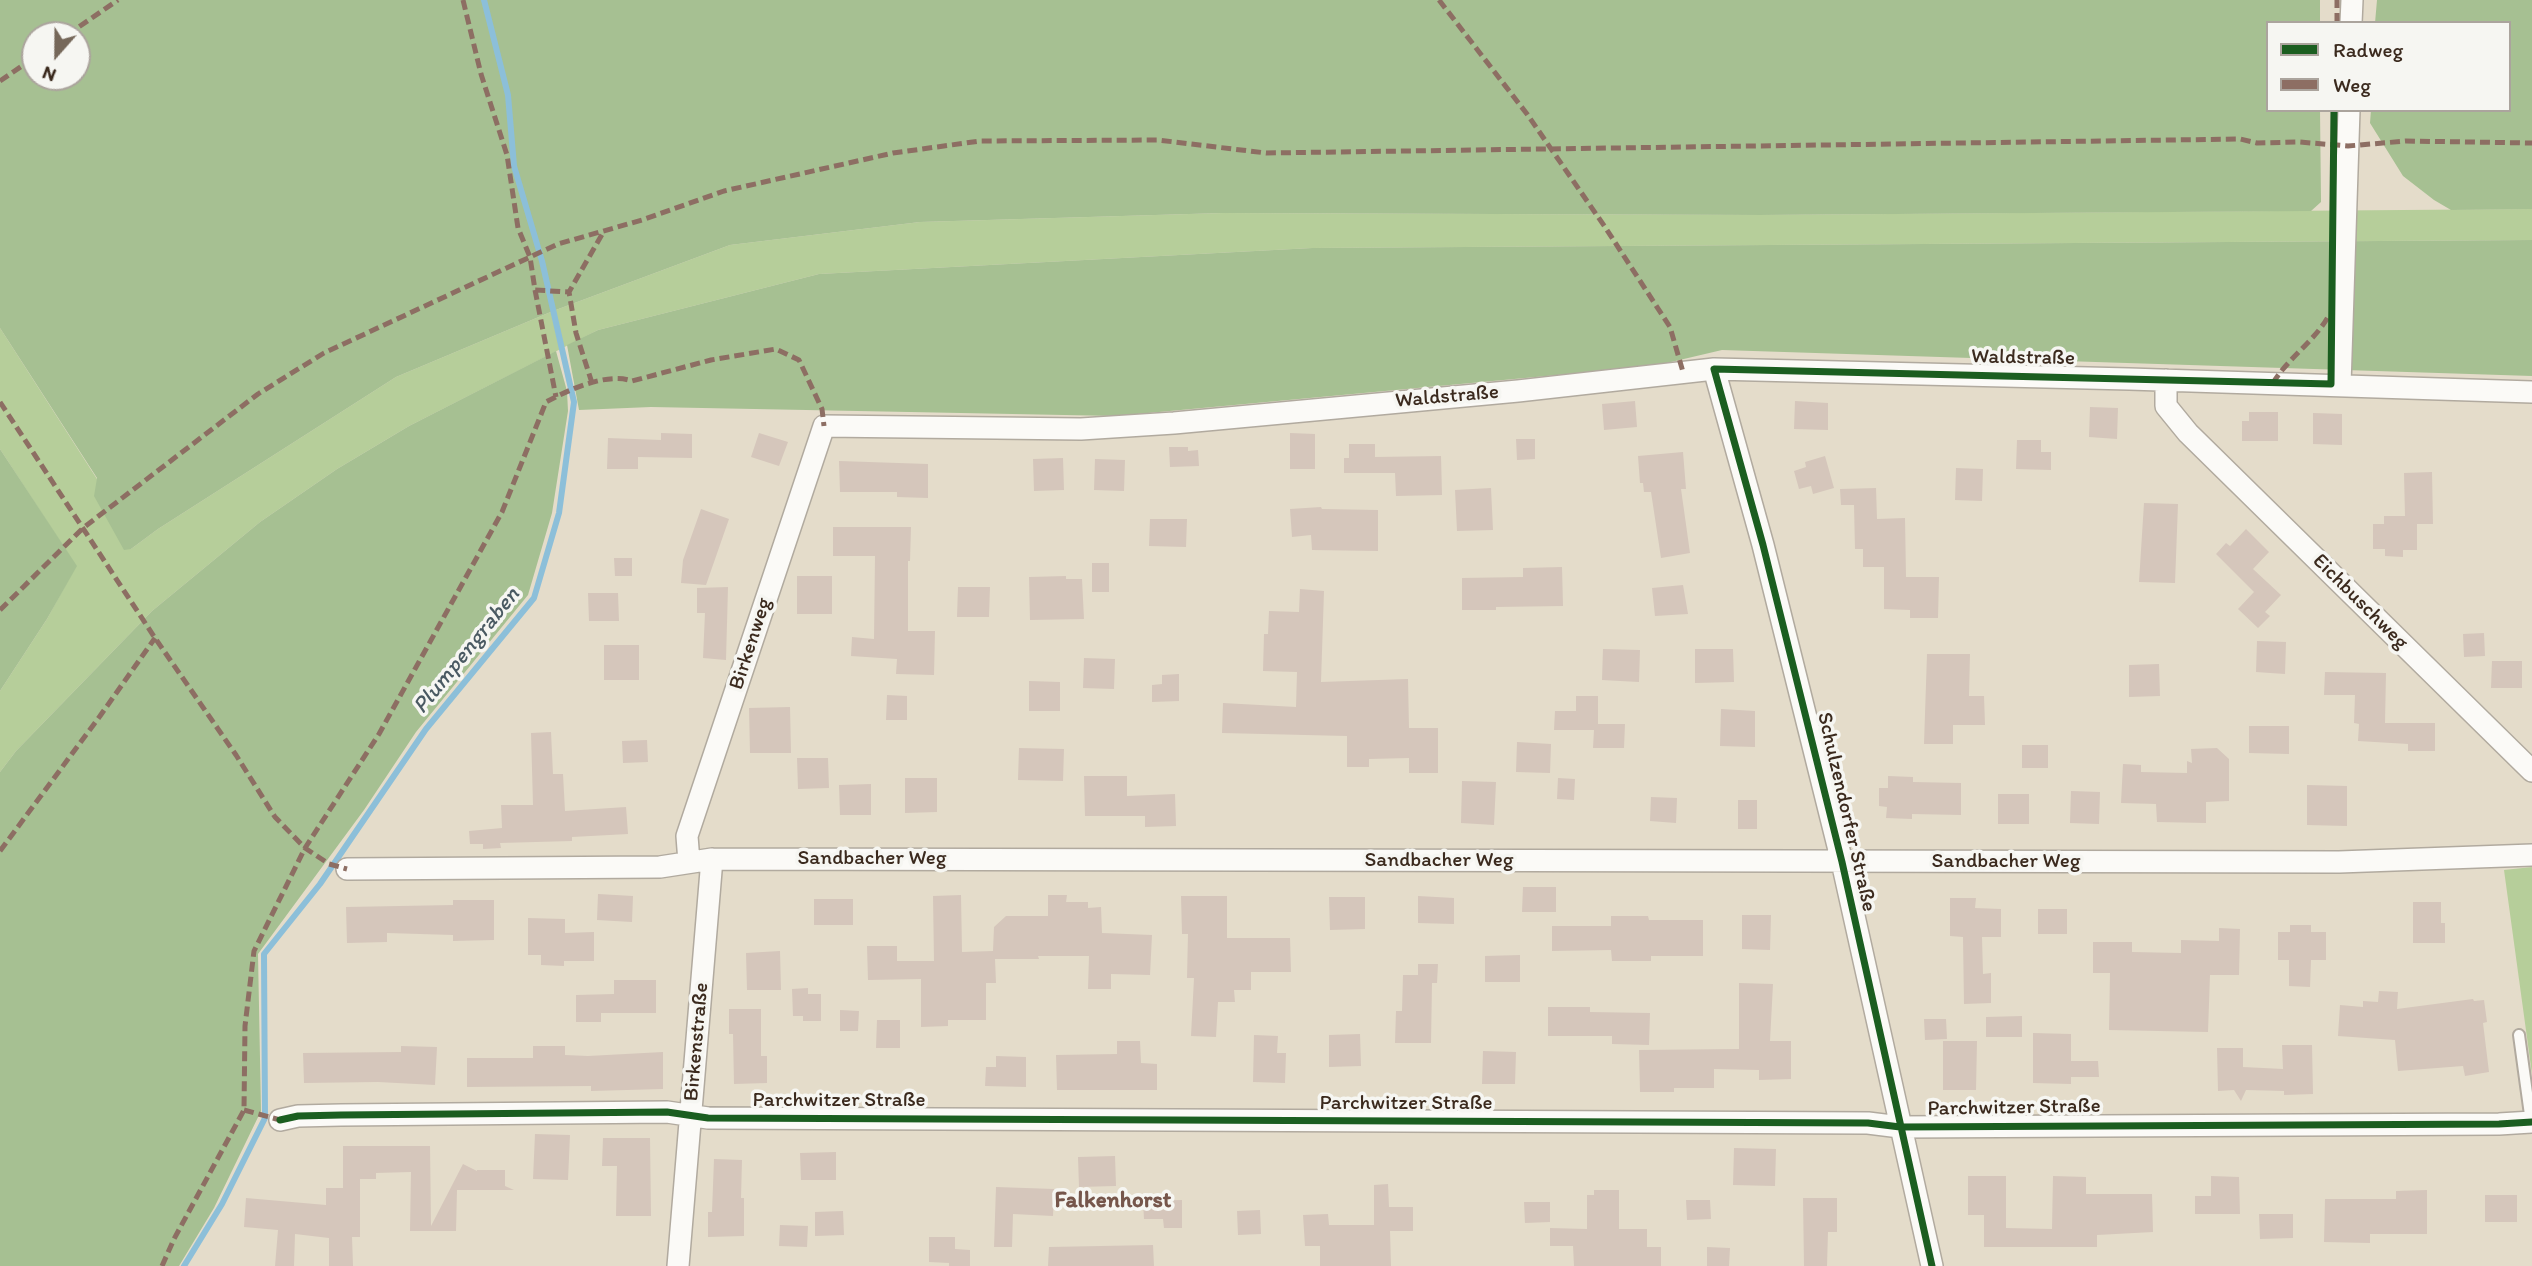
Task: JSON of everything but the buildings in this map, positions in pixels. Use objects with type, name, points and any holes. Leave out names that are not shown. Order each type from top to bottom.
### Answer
[{"type":"street","points":[[2351,21],[2352,0]]},
{"type":"street","points":[[2340,385],[2348,112]]},
{"type":"street","name":"Waldstraße","points":[[824,426],[1081,429],[1518,391],[1714,369],[2340,385],[2532,393]]},
{"type":"street","name":"Schulzendorfer Straße","points":[[1714,369],[1763,545],[1842,862],[1932,1266]]},
{"type":"street","name":"Eichbuschweg","points":[[2166,380],[2166,405],[2188,433],[2532,771]]},
{"type":"street","name":"Birkenweg","points":[[689,862],[687,836],[824,426]]},
{"type":"street","name":"Sandbacher Weg","points":[[347,869],[660,867],[712,859],[2339,862],[2532,855]]},
{"type":"street","name":"Birkenstraße","points":[[678,1266],[712,859]]},
{"type":"street","name":"Parchwitzer Straße","points":[[280,1120],[298,1116],[341,1115],[667,1112],[708,1118],[1854,1123],[1900,1127],[2531,1122]]},
{"type":"lane","points":[[2519,1035],[2531,1122]]},
{"type":"green space","points":[[0,0],[2320,0],[2320,21],[2266,21],[2266,112],[2320,112],[2321,202],[2311,211],[1760,215],[1223,213],[920,222],[730,245],[553,311],[396,377],[131,549],[124,550],[94,496],[97,478],[0,328]]},
{"type":"green space","points":[[2377,0],[2532,0],[2532,209],[2451,210],[2403,176],[2370,123],[2371,112],[2511,112],[2511,21],[2375,21]]},
{"type":"green space","points":[[2532,209],[2532,240],[1312,248],[819,274],[598,330],[409,426],[337,469],[260,522],[152,611],[16,751],[0,772],[0,691],[47,619],[76,566],[0,449],[0,328],[97,479],[131,549],[396,377],[553,311],[730,245],[920,222],[1223,213],[1760,215]]},
{"type":"green space","points":[[2532,240],[2532,376],[1722,350],[1654,366],[1116,416],[651,407],[579,410],[567,345],[598,330],[819,274],[1312,248]]},
{"type":"green space","points":[[556,351],[567,391],[568,411],[552,513],[528,595],[416,732],[364,810],[258,954],[261,1111],[214,1208],[179,1266],[0,1266],[0,772],[16,751],[152,611],[260,522],[337,469],[409,426]]},
{"type":"green space","points":[[0,449],[77,566],[47,619],[0,691]]},
{"type":"green space","points":[[2532,867],[2532,1074],[2504,870]]},
{"type":"waterway","name":"Plumpengraben","points":[[184,1266],[222,1204],[265,1118],[264,954],[320,884],[426,729],[534,598],[559,513],[574,402],[542,261],[514,166],[508,95],[484,0]]},
{"type":"marked path","points":[[87,21],[118,0]]},
{"type":"marked path","points":[[463,0],[481,74],[507,155],[518,228],[530,257],[535,290],[569,292]]},
{"type":"marked path","points":[[1439,0],[1527,114],[1605,227],[1670,327],[1683,372]]},
{"type":"marked path","points":[[2337,0],[2337,21]]},
{"type":"marked path","points":[[0,81],[21,67]]},
{"type":"marked path","points":[[0,610],[83,528],[258,394],[324,353],[558,244],[642,220],[724,191],[893,153],[980,141],[1158,140],[1266,153],[2240,139],[2257,143],[2299,142],[2348,146],[2406,141],[2532,143]]},
{"type":"marked path","points":[[592,383],[576,333],[569,292],[604,231]]},
{"type":"marked path","points":[[535,290],[556,397]]},
{"type":"marked path","points":[[2273,383],[2317,333],[2329,315]]},
{"type":"marked path","points":[[162,1266],[244,1110],[245,1026],[254,951],[305,848],[379,734],[502,512],[546,402],[576,388],[600,381],[632,381],[711,360],[776,349],[799,360],[822,409],[824,426]]},
{"type":"marked path","points":[[0,402],[275,817],[305,848],[329,864],[347,869]]},
{"type":"marked path","points":[[0,851],[155,638]]},
{"type":"marked path","points":[[244,1110],[280,1120]]},
{"type":"cycle path","points":[[1932,1266],[1842,862],[1763,545],[1714,369],[2331,384],[2334,112]]},
{"type":"cycle path","points":[[280,1120],[298,1116],[341,1115],[667,1112],[708,1118],[1868,1123],[1900,1127],[2532,1122]]},
{"type":"district","name":"Falkenhorst","points":[[1113,1201]]}]
